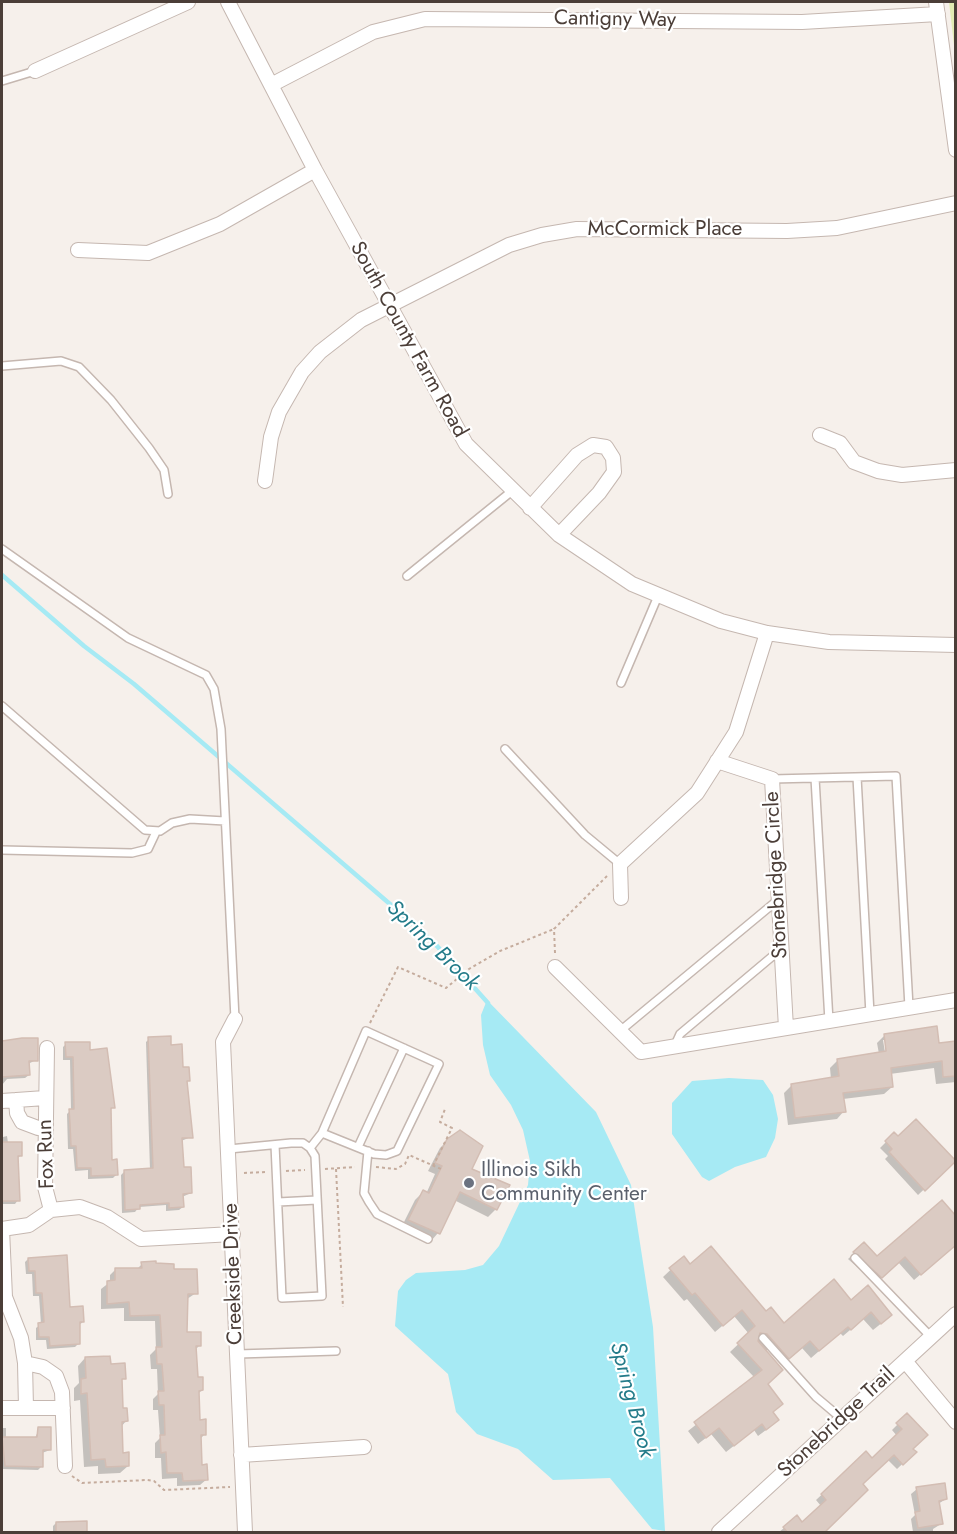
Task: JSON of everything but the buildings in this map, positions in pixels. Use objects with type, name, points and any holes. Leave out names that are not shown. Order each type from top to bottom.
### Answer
[{"type":"street","points":[[35,71],[188,2]]},
{"type":"street","name":"South County Farm Road","points":[[228,2],[315,170],[466,444],[559,535],[609,571],[704,616],[767,633],[828,642],[956,645]]},
{"type":"street","points":[[937,8],[956,150]]},
{"type":"street","name":"Cantigny Way","points":[[271,85],[373,32],[426,19],[802,22],[937,8]]},
{"type":"street","points":[[78,250],[148,253],[220,225],[315,170]]},
{"type":"street","name":"McCormick Place","points":[[265,481],[271,437],[279,412],[302,372],[339,334],[509,245],[561,231],[600,228],[812,230],[861,224],[956,202]]},
{"type":"street","points":[[820,435],[840,443],[854,462],[878,471],[902,475],[956,470]]},
{"type":"street","points":[[530,508],[577,455],[593,445],[606,447],[613,458],[614,472],[599,493],[559,535]]},
{"type":"street","points":[[621,898],[620,864],[697,793],[736,732],[767,633]]},
{"type":"street","name":"Stonebridge Circle","points":[[717,761],[772,779],[786,1028]]},
{"type":"street","points":[[555,967],[641,1052],[956,1000]]},
{"type":"street","name":"Creekside Drive","points":[[236,1019],[223,1042],[244,1533]]},
{"type":"street","name":"Fox Run","points":[[47,1048],[45,1187],[51,1210]]},
{"type":"street","points":[[2,1101],[45,1098]]},
{"type":"street","points":[[16,1100],[17,1113],[22,1122],[45,1128]]},
{"type":"street","points":[[26,1408],[25,1363],[18,1329],[5,1297],[2,1229],[29,1225],[51,1210],[80,1207],[107,1217],[141,1239],[233,1234]]},
{"type":"street","name":"Stonebridge Trail","points":[[719,1533],[956,1314]]},
{"type":"street","points":[[905,1361],[956,1422]]},
{"type":"street","points":[[25,1363],[43,1367],[56,1376],[62,1392],[65,1466]]},
{"type":"street","points":[[2,1408],[63,1408]]},
{"type":"street","points":[[242,1455],[364,1447]]},
{"type":"lane","points":[[2,81],[35,71]]},
{"type":"lane","points":[[2,366],[61,361],[79,367],[111,400],[154,455],[164,470],[168,494]]},
{"type":"lane","points":[[407,576],[512,491]]},
{"type":"lane","points":[[2,549],[128,638],[206,675],[218,705],[222,749],[236,1019]]},
{"type":"lane","points":[[621,683],[658,596]]},
{"type":"lane","points":[[2,706],[124,814],[145,830],[156,832]]},
{"type":"lane","points":[[505,749],[585,835],[620,864]]},
{"type":"lane","points":[[772,779],[896,776],[909,1008]]},
{"type":"lane","points":[[857,777],[870,1014]]},
{"type":"lane","points":[[815,778],[828,1021]]},
{"type":"lane","points":[[2,850],[132,853],[148,849],[156,832],[172,823],[190,819],[225,821]]},
{"type":"lane","points":[[620,1031],[778,899]]},
{"type":"lane","points":[[674,1046],[680,1034],[781,949]]},
{"type":"lane","points":[[310,1148],[322,1133],[366,1031],[439,1064],[402,1146],[386,1155],[368,1151],[322,1133]]},
{"type":"lane","points":[[358,1147],[404,1048]]},
{"type":"lane","points":[[229,1149],[275,1145],[303,1143],[310,1148],[315,1156],[322,1296],[282,1298],[275,1145]]},
{"type":"lane","points":[[368,1151],[364,1194],[377,1214],[428,1239]]},
{"type":"lane","points":[[278,1202],[317,1200]]},
{"type":"lane","points":[[855,1258],[931,1337]]},
{"type":"lane","points":[[763,1338],[816,1397],[842,1419]]},
{"type":"lane","points":[[238,1354],[336,1351]]},
{"type":"path","points":[[366,1031],[398,967],[446,988],[469,969],[500,951],[554,929],[620,864]]},
{"type":"path","points":[[554,929],[555,967]]},
{"type":"path","points":[[433,1166],[452,1128],[440,1122],[445,1109]]},
{"type":"path","points":[[366,1166],[396,1169],[405,1164],[409,1155],[441,1169]]},
{"type":"path","points":[[336,1168],[343,1307]]},
{"type":"path","points":[[65,1466],[72,1477],[82,1483],[147,1479],[154,1481],[164,1490],[243,1486]]},
{"type":"green space","points":[[949,2],[955,2],[955,54]]},
{"type":"water","points":[[487,1000],[596,1112],[631,1185],[653,1327],[665,1531],[652,1529],[610,1478],[553,1480],[518,1449],[477,1434],[456,1412],[448,1374],[395,1326],[398,1291],[406,1280],[416,1273],[465,1270],[483,1265],[499,1246],[528,1185],[530,1161],[523,1130],[511,1105],[490,1075],[483,1045],[481,1015]]},
{"type":"water","points":[[729,1078],[763,1080],[773,1095],[778,1119],[775,1138],[766,1157],[735,1167],[709,1181],[702,1177],[672,1134],[672,1103],[692,1081]]},
{"type":"waterway","name":"Spring Brook","points":[[2,575],[84,646],[134,684],[412,923],[437,946],[488,1003]]},
{"type":"place","name":"Illinois Sikh Community Center","points":[[469,1183]]}]
